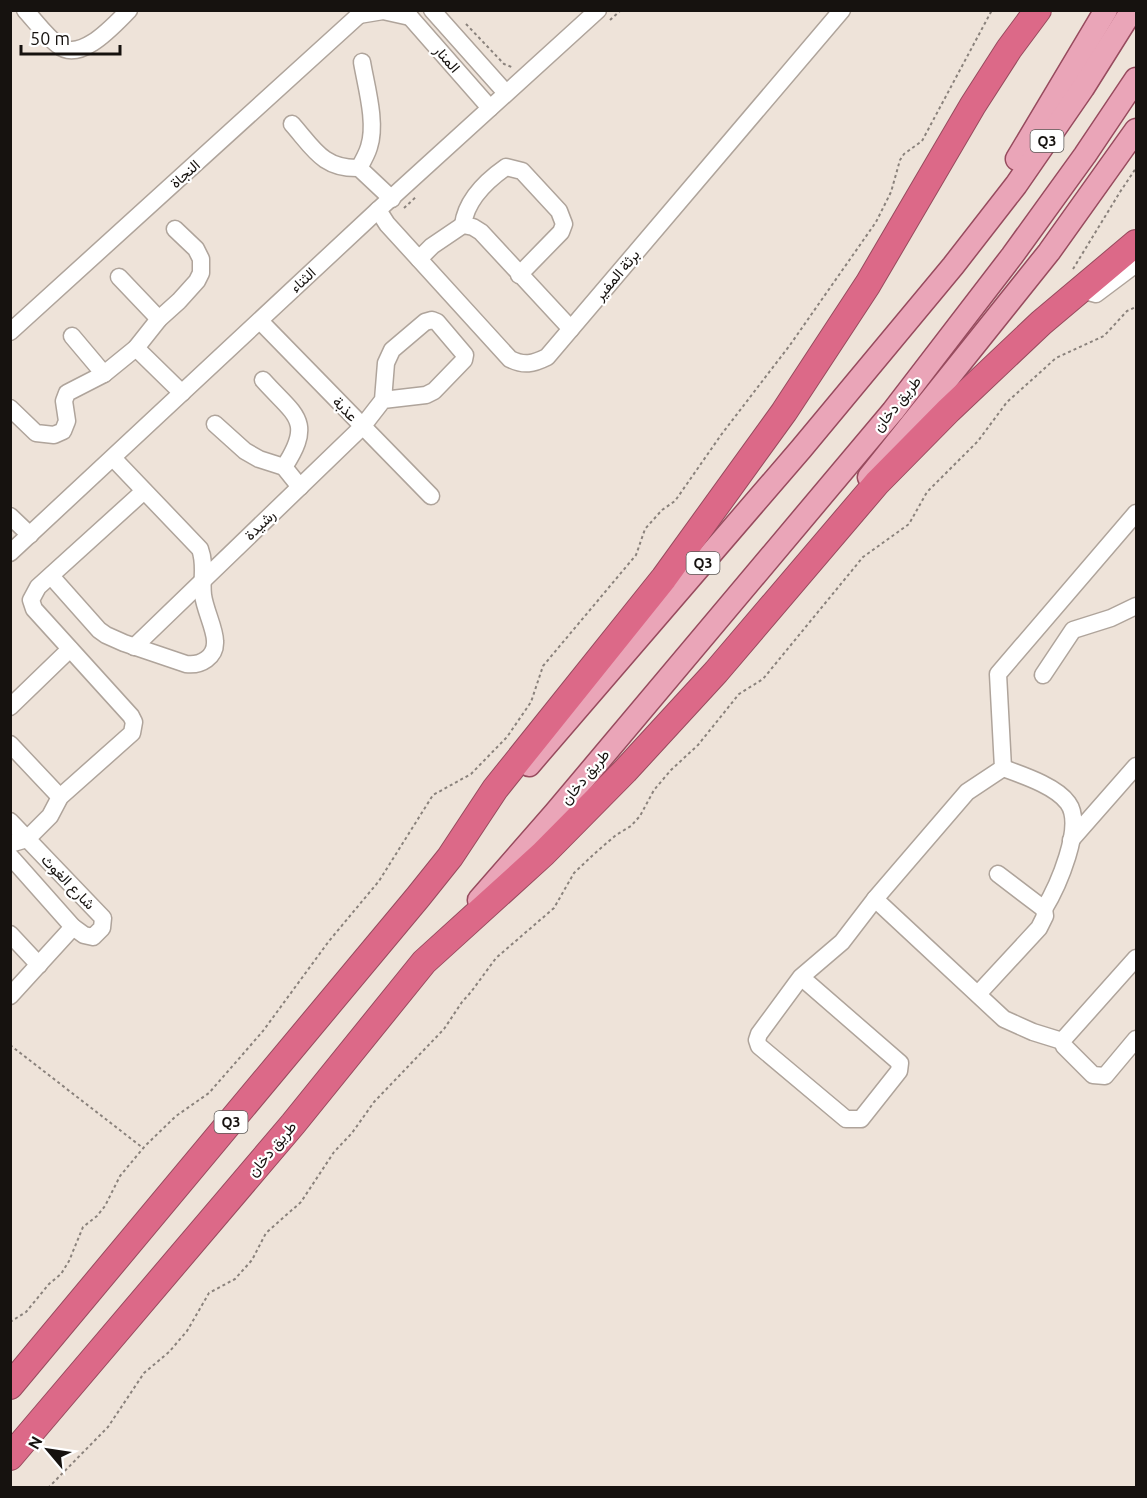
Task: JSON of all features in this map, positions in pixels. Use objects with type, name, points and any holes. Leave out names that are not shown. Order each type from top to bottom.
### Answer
[{"type":"highway","points":[[450,857],[495,789],[664,578],[784,412],[868,284],[1009,48],[1038,10]]},
{"type":"highway","points":[[424,962],[543,854],[616,780],[717,672],[877,483],[908,450],[1041,322],[1076,281],[1137,243]]},
{"type":"highway","name":"Q3","points":[[10,1386],[450,857]]},
{"type":"highway","name":"طريق دخان","points":[[10,1457],[293,1124],[424,962]]},
{"type":"main road","points":[[953,266],[1106,10]]},
{"type":"main road","name":"Q3","points":[[450,857],[801,450],[953,266],[1016,185],[1083,88],[1132,10]]},
{"type":"main road","name":"طريق دخان","points":[[424,962],[555,813],[893,411],[1085,155],[1137,79]]},
{"type":"main road","points":[[781,596],[803,558],[1049,252],[1137,130]]},
{"type":"street","points":[[25,10],[60,48],[77,50],[93,43],[126,11]]},
{"type":"street","name":"المنار","points":[[432,10],[506,93]]},
{"type":"street","name":"الثناء","points":[[10,553],[378,210],[598,10]]},
{"type":"street","name":"برثة المفير","points":[[378,210],[387,224],[510,359],[519,364],[529,365],[547,357],[842,10]]},
{"type":"street","name":"النجاة","points":[[10,333],[360,13],[383,11],[407,14]]},
{"type":"street","name":"المنار","points":[[407,14],[490,108]]},
{"type":"street","points":[[359,168],[369,147],[372,133],[362,62]]},
{"type":"street","points":[[292,124],[324,160],[339,167],[359,168],[392,199]]},
{"type":"street","points":[[463,225],[468,203],[495,174],[506,167],[522,171],[559,211],[564,224],[561,232],[519,275]]},
{"type":"street","points":[[419,259],[432,246],[463,225],[473,227],[481,232],[571,329]]},
{"type":"street","points":[[10,408],[36,433],[54,435],[63,430],[67,421],[64,401],[67,393],[104,374],[135,348],[159,319],[192,289],[201,273],[201,259],[196,249],[175,229]]},
{"type":"street","points":[[1076,281],[1096,294],[1137,264]]},
{"type":"street","points":[[119,277],[159,319]]},
{"type":"street","points":[[432,320],[437,322],[465,355],[464,360],[434,391],[426,395],[383,400],[386,363],[392,350],[425,322],[432,320]]},
{"type":"street","name":"عذبة","points":[[260,321],[431,496]]},
{"type":"street","points":[[72,336],[104,374]]},
{"type":"street","points":[[135,348],[182,393]]},
{"type":"street","points":[[263,380],[300,421],[301,433],[295,451],[285,467]]},
{"type":"street","name":"رشيدة","points":[[134,647],[362,427],[383,400]]},
{"type":"street","points":[[214,424],[245,451],[259,459],[285,467],[300,487]]},
{"type":"street","points":[[51,576],[99,630],[113,639],[193,665],[209,657],[215,646],[204,603],[201,582],[204,564],[200,549],[113,458]]},
{"type":"street","points":[[19,842],[50,816],[60,797],[132,733],[134,727],[131,716],[32,604],[34,591],[144,491]]},
{"type":"street","points":[[1003,768],[998,674],[1137,513]]},
{"type":"street","points":[[10,516],[30,535]]},
{"type":"street","points":[[1043,675],[1072,630],[1111,618],[1137,606]]},
{"type":"street","points":[[10,707],[70,649]]},
{"type":"street","points":[[10,744],[60,797]]},
{"type":"street","points":[[1071,840],[1137,766]]},
{"type":"street","points":[[978,994],[1039,928],[1044,909],[1060,880],[1071,840],[1073,810],[1067,801],[1032,778],[1003,768]]},
{"type":"street","points":[[801,977],[900,1064],[899,1071],[861,1119],[846,1119],[759,1047],[757,1040],[759,1034],[801,977],[842,942],[875,899],[967,792],[1003,768]]},
{"type":"street","name":"شارع الغوث","points":[[10,821],[19,842],[103,918],[102,928],[93,937],[84,935],[73,927],[10,856]]},
{"type":"street","points":[[998,874],[1044,909]]},
{"type":"street","points":[[875,899],[1004,1019],[1033,1032],[1062,1041],[1064,1046],[1093,1075],[1105,1076],[1137,1039]]},
{"type":"street","points":[[11,994],[73,927]]},
{"type":"street","points":[[10,934],[39,965]]},
{"type":"street","points":[[1062,1041],[1137,958]]},
{"type":"path","points":[[10,1322],[26,1311],[49,1284],[61,1274],[83,1227],[105,1206],[120,1176],[143,1148],[176,1116],[209,1093],[263,1031],[329,941],[379,881],[433,795],[471,774],[507,737],[531,702],[543,666],[636,555],[645,529],[662,510],[675,501],[721,435],[790,345],[876,222],[891,192],[900,160],[904,154],[922,141],[992,10]]},
{"type":"path","points":[[462,19],[504,64],[515,69],[521,66]]},
{"type":"path","points":[[1076,281],[1120,192],[1137,168]]},
{"type":"path","points":[[48,1488],[108,1427],[144,1373],[169,1352],[187,1331],[209,1293],[235,1279],[252,1260],[266,1233],[301,1202],[334,1152],[352,1133],[374,1102],[444,1029],[496,958],[554,908],[574,873],[616,835],[631,826],[640,816],[654,790],[671,770],[698,745],[739,694],[763,679],[863,557],[909,524],[927,492],[978,441],[1007,402],[1056,358],[1104,336],[1127,311],[1137,307]]},
{"type":"path","points":[[10,1045],[143,1148]]}]
